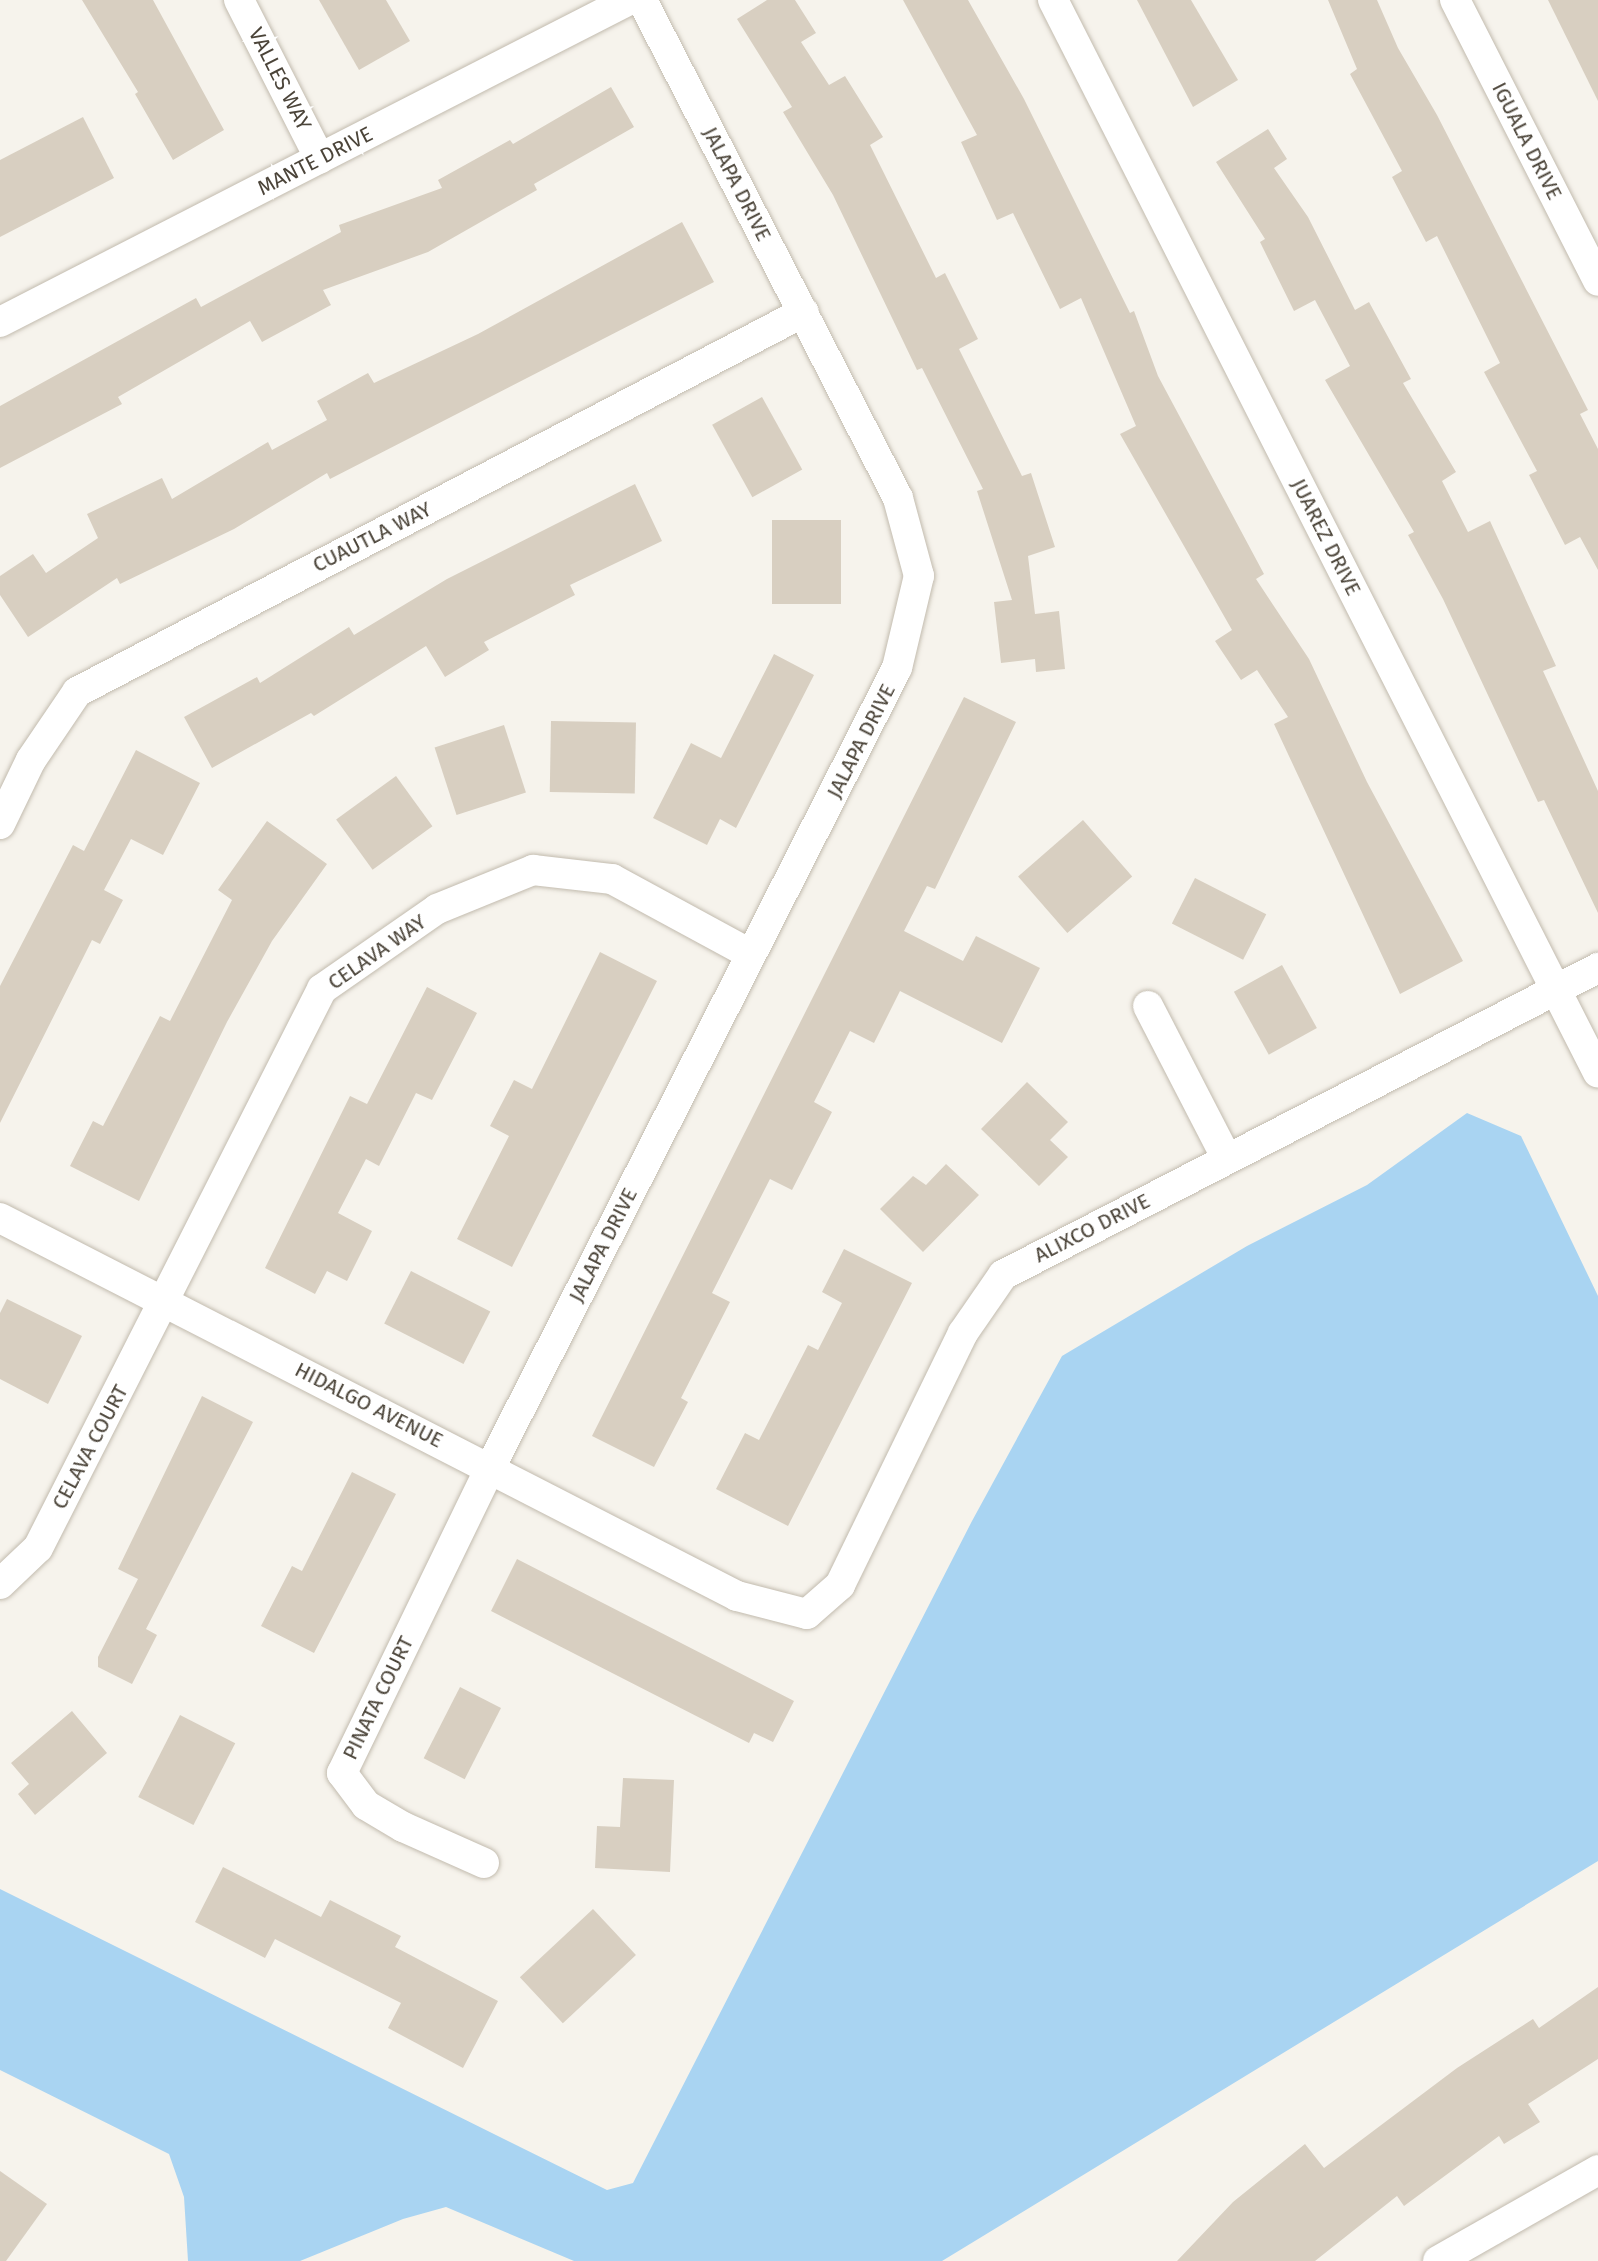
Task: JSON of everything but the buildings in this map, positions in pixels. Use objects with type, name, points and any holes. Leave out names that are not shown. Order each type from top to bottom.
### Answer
[{"type":"street","name":"VALLES WAY","points":[[239,0],[320,159]]},
{"type":"street","name":"MANTE DRIVE","points":[[0,322],[629,0]]},
{"type":"street","name":"JALAPA DRIVE","points":[[490,1468],[897,668],[919,576],[898,498],[642,0]]},
{"type":"street","name":"JUAREZ DRIVE","points":[[1054,0],[1598,1073]]},
{"type":"street","name":"IGUALA DRIVE","points":[[1455,0],[1598,281]]},
{"type":"street","name":"CUAUTLA WAY","points":[[0,824],[31,760],[77,692],[804,312]]},
{"type":"street","name":"CELAVA WAY","points":[[167,1301],[322,989],[437,909],[533,870],[612,879],[751,954]]},
{"type":"street","name":"ALIXCO DRIVE","points":[[737,1596],[807,1614],[840,1585],[963,1333],[1003,1275],[1598,968]]},
{"type":"street","points":[[1148,1006],[1227,1159]]},
{"type":"street","name":"HIDALGO AVENUE","points":[[0,1218],[167,1301],[737,1596]]},
{"type":"street","name":"CELAVA COURT","points":[[0,1584],[38,1548],[167,1301]]},
{"type":"street","name":"PINATA COURT","points":[[484,1863],[402,1828],[366,1805],[342,1773],[490,1468]]},
{"type":"street","points":[[1438,2261],[1598,2170]]},
{"type":"water","points":[[1467,1113],[1521,1136],[1598,1296],[1598,1861],[942,2261],[574,2261],[446,2207],[403,2219],[300,2261],[188,2261],[184,2197],[169,2154],[0,2070],[0,1889],[607,2190],[633,2183],[972,1521],[1062,1356],[1247,1246],[1367,1185]]}]
